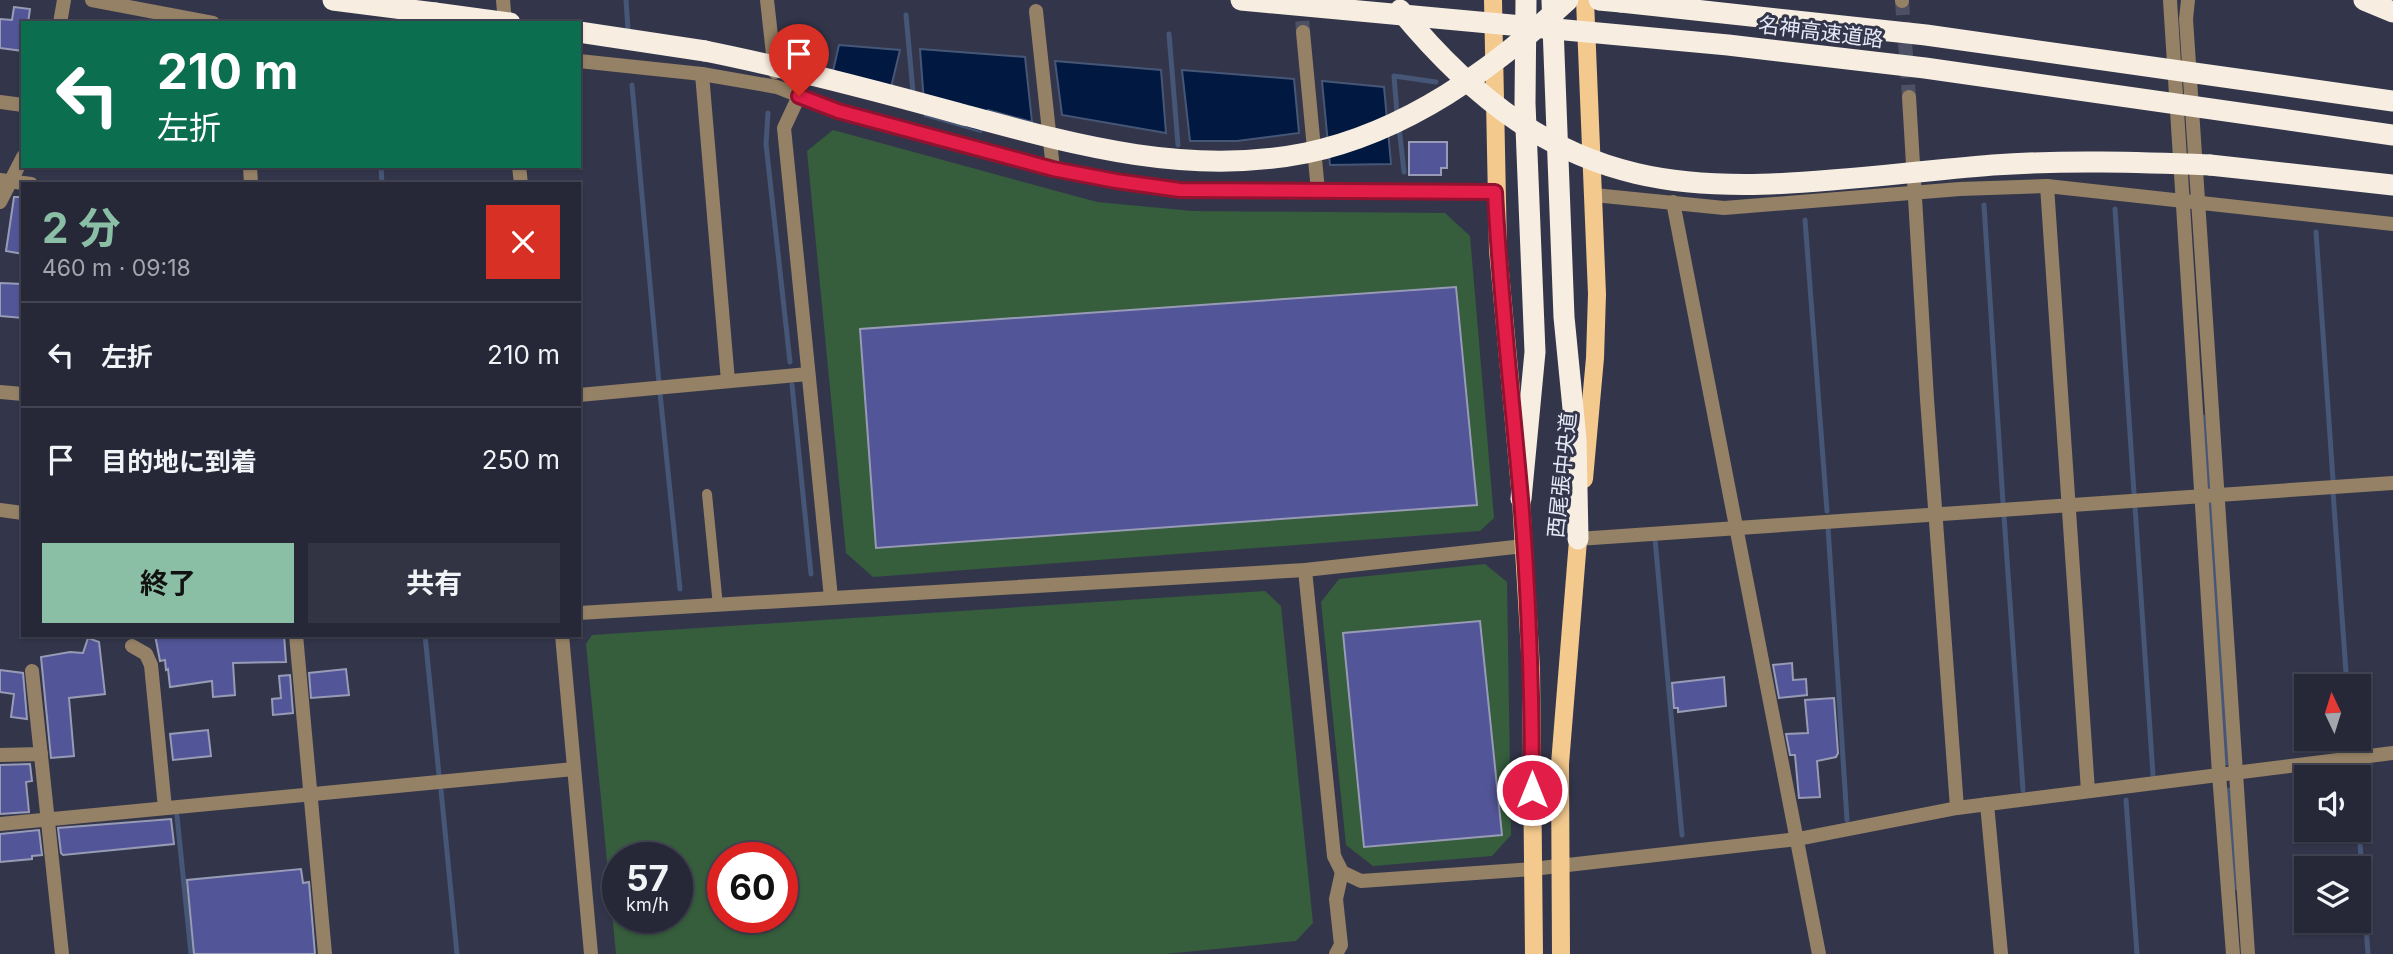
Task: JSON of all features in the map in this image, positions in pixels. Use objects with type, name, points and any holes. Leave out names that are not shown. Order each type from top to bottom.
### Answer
[{"type":"highway","points":[[333,0],[493,21]]},
{"type":"highway","name":"名神高速道路","points":[[1241,0],[1691,42],[1886,64],[2393,135]]},
{"type":"highway","points":[[1393,0],[1451,66],[1511,118],[1577,154],[1662,180],[1698,185],[1771,186],[2042,162],[2210,165],[2393,185]]},
{"type":"highway","points":[[1521,499],[1535,352],[1525,103],[1526,0]]},
{"type":"highway","points":[[1552,0],[1564,317],[1576,439],[1578,540]]},
{"type":"highway","points":[[581,32],[754,61],[1104,151],[1170,160],[1237,162],[1308,152],[1343,143],[1407,117],[1473,78],[1568,0]]},
{"type":"highway","name":"名神高速道路","points":[[1599,0],[1926,36],[2393,101]]},
{"type":"highway","points":[[2364,0],[2393,12]]},
{"type":"main road","name":"西尾張中央道","points":[[1493,0],[1495,192],[1502,307],[1521,499],[1531,669],[1534,954]]},
{"type":"main road","name":"西尾張中央道","points":[[1561,954],[1560,764],[1595,358],[1594,195],[1585,0]]},
{"type":"street","points":[[60,21],[64,0]]},
{"type":"street","points":[[92,0],[202,21]]},
{"type":"street","points":[[503,0],[508,21]]},
{"type":"street","points":[[767,0],[777,87]]},
{"type":"street","points":[[2170,0],[2201,497],[2226,773],[2248,954]]},
{"type":"street","points":[[2188,0],[2186,19],[2219,496],[2233,954]]},
{"type":"street","points":[[1035,11],[1053,169]]},
{"type":"street","points":[[1303,32],[1318,191]]},
{"type":"street","points":[[581,61],[702,74],[777,87],[838,111],[1053,169],[1180,190],[1495,192]]},
{"type":"street","points":[[702,74],[728,381]]},
{"type":"street","points":[[799,96],[784,128],[831,598]]},
{"type":"street","points":[[1909,97],[1957,808]]},
{"type":"street","points":[[0,102],[21,105]]},
{"type":"street","points":[[0,202],[5,181],[21,160]]},
{"type":"street","points":[[1594,195],[1724,208],[2047,186],[2393,223]]},
{"type":"street","points":[[2047,186],[2088,791]]},
{"type":"street","points":[[1673,202],[1692,288],[1734,529],[1819,954]]},
{"type":"street","points":[[581,395],[808,374]]},
{"type":"street","points":[[0,392],[21,394]]},
{"type":"street","points":[[1578,540],[2393,483]]},
{"type":"street","points":[[0,510],[21,513]]},
{"type":"street","points":[[581,613],[1305,570],[1524,546]]},
{"type":"street","points":[[1305,570],[1334,856],[1342,872],[1361,881],[1532,869],[1798,839],[1957,808],[2393,753]]},
{"type":"street","points":[[296,637],[325,954]]},
{"type":"street","points":[[562,637],[591,954]]},
{"type":"street","points":[[132,646],[146,654],[151,665],[165,808]]},
{"type":"street","points":[[32,671],[61,954]]},
{"type":"street","points":[[0,755],[41,754]]},
{"type":"street","points":[[0,824],[575,769]]},
{"type":"street","points":[[1987,804],[2001,954]]},
{"type":"street","points":[[1336,954],[1340,944],[1336,899],[1342,872]]},
{"type":"lane","points":[[706,494],[718,606]]},
{"type":"green space","points":[[833,130],[1097,202],[1193,211],[1445,213],[1470,236],[1494,518],[1480,531],[873,577],[846,553],[807,151]]},
{"type":"green space","points":[[1485,564],[1507,582],[1511,835],[1492,856],[1373,866],[1346,845],[1321,602],[1339,579]]},
{"type":"green space","points":[[1265,591],[1281,606],[1313,923],[1296,941],[1165,954],[616,954],[614,933],[693,933],[693,842],[605,842],[586,644],[592,635]]},
{"type":"water","points":[[839,45],[900,50],[888,100],[830,84]]},
{"type":"water","points":[[920,49],[1025,57],[1032,122],[988,110],[981,132],[925,116]]},
{"type":"water","points":[[1055,61],[1161,70],[1166,133],[1062,115]]},
{"type":"water","points":[[1182,70],[1294,79],[1299,133],[1237,141],[1190,141]]},
{"type":"water","points":[[1322,81],[1384,87],[1391,164],[1330,165]]},
{"type":"building","points":[[14,7],[30,9],[28,21],[21,21],[21,51],[0,48],[0,19],[12,20]]},
{"type":"building","points":[[1409,142],[1447,142],[1447,168],[1441,168],[1441,175],[1409,175]]},
{"type":"building","points":[[14,197],[21,197],[21,254],[6,251]]},
{"type":"building","points":[[0,283],[21,284],[21,318],[0,316]]},
{"type":"building","points":[[1456,287],[1477,505],[876,548],[860,329]]},
{"type":"building","points":[[1480,621],[1502,835],[1364,847],[1343,633]]},
{"type":"building","points":[[155,637],[284,637],[286,662],[233,663],[235,695],[213,697],[212,681],[170,687],[165,660],[160,661]]},
{"type":"building","points":[[88,638],[99,642],[105,694],[69,698],[74,756],[51,758],[41,657],[70,652],[83,653]]},
{"type":"building","points":[[1792,663],[1793,680],[1806,679],[1807,695],[1779,698],[1773,665]]},
{"type":"building","points":[[346,669],[349,695],[311,698],[309,673]]},
{"type":"building","points":[[0,670],[23,673],[27,719],[11,717],[14,694],[0,692]]},
{"type":"building","points":[[290,675],[293,713],[273,715],[272,699],[281,698],[279,676]]},
{"type":"building","points":[[1724,677],[1726,706],[1678,712],[1678,708],[1674,708],[1672,683]]},
{"type":"building","points":[[1834,698],[1838,753],[1836,757],[1817,761],[1820,797],[1799,798],[1795,755],[1790,755],[1786,734],[1808,733],[1805,700]]},
{"type":"building","points":[[208,730],[211,756],[173,760],[170,734]]},
{"type":"building","points":[[30,764],[32,781],[26,782],[29,812],[0,814],[0,765]]},
{"type":"building","points":[[171,819],[174,844],[63,855],[61,853],[58,828]]},
{"type":"building","points":[[39,830],[42,855],[32,856],[32,859],[0,862],[0,834]]},
{"type":"building","points":[[301,869],[303,883],[309,882],[315,954],[194,954],[187,880]]},
{"type":"waterway","points":[[626,0],[628,29]]},
{"type":"waterway","points":[[906,15],[913,92]]},
{"type":"waterway","points":[[1169,34],[1178,145]]},
{"type":"waterway","points":[[1397,114],[1394,76],[1436,82]]},
{"type":"waterway","points":[[632,85],[659,383]]},
{"type":"waterway","points":[[768,113],[766,144],[790,362]]},
{"type":"waterway","points":[[1399,127],[1404,172]]},
{"type":"waterway","points":[[381,168],[382,182]]},
{"type":"waterway","points":[[1984,205],[2003,503]]},
{"type":"waterway","points":[[2115,209],[2134,493]]},
{"type":"waterway","points":[[1805,220],[1827,511]]},
{"type":"waterway","points":[[2316,232],[2333,480]]},
{"type":"waterway","points":[[792,385],[811,574]]},
{"type":"waterway","points":[[660,393],[680,589]]},
{"type":"waterway","points":[[2203,417],[2208,488]]},
{"type":"waterway","points":[[2333,492],[2346,674]]},
{"type":"waterway","points":[[2209,501],[2227,763]]},
{"type":"waterway","points":[[2135,507],[2153,775]]},
{"type":"waterway","points":[[2004,516],[2023,790]]},
{"type":"waterway","points":[[1828,527],[1847,820]]},
{"type":"waterway","points":[[1655,539],[1682,835]]},
{"type":"waterway","points":[[425,637],[439,775]]},
{"type":"waterway","points":[[441,790],[457,954]]},
{"type":"waterway","points":[[2229,790],[2237,888]]},
{"type":"waterway","points":[[2126,800],[2137,954]]},
{"type":"waterway","points":[[177,816],[191,954]]},
{"type":"waterway","points":[[2360,842],[2368,954]]},
{"type":"tunnel","points":[[1301,0],[1303,32]]},
{"type":"tunnel","points":[[1902,1],[1909,97]]},
{"type":"route","points":[[799,96],[838,111],[1053,169],[1180,190],[1495,192],[1502,307],[1524,546],[1531,669],[1532,790]]}]
